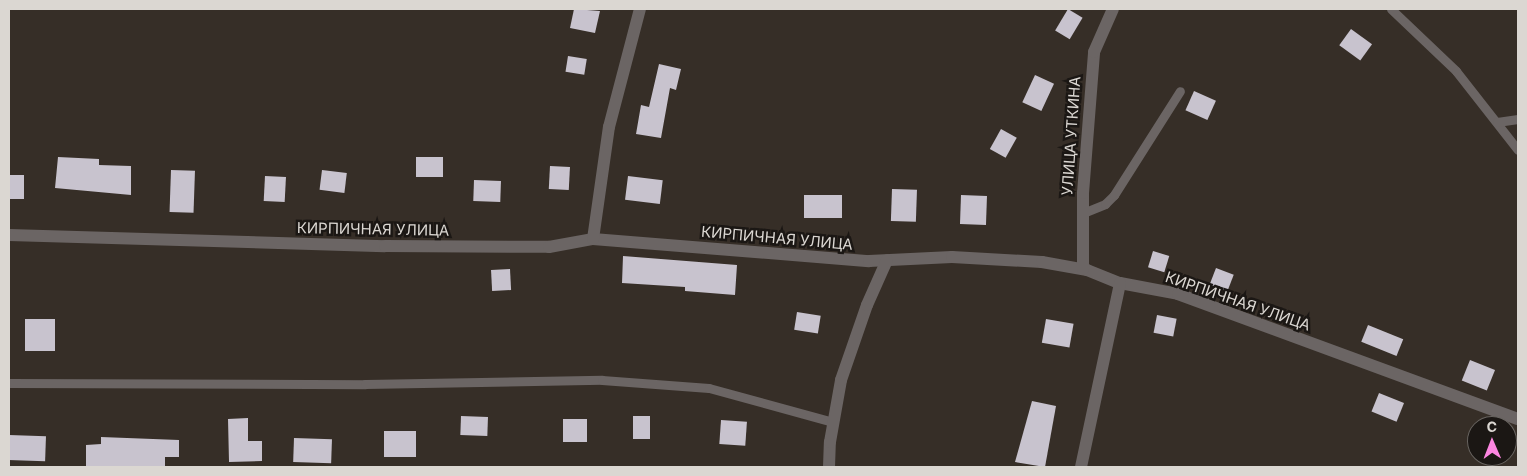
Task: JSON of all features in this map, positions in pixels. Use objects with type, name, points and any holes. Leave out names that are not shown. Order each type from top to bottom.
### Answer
[{"type":"street","points":[[593,239],[610,127],[640,9]]},
{"type":"street","name":"УЛИЦА УТКИНА","points":[[1082,269],[1083,213],[1094,52],[1113,9]]},
{"type":"street","name":"КИРПИЧНАЯ УЛИЦА","points":[[9,235],[385,246],[549,247],[593,239],[887,260],[952,257],[1042,262],[1082,269],[1120,283],[1178,294],[1518,418]]},
{"type":"street","points":[[829,467],[833,422],[841,380],[867,305],[887,260]]},
{"type":"street","points":[[1081,467],[1120,283]]},
{"type":"lane","points":[[1391,9],[1456,71],[1518,150]]},
{"type":"lane","points":[[1083,213],[1105,204],[1114,195],[1180,91]]},
{"type":"lane","points":[[1497,122],[1518,119]]},
{"type":"lane","points":[[9,383],[366,384],[602,380],[709,388],[833,422]]},
{"type":"building","points":[[574,9],[600,11],[595,33],[570,28]]},
{"type":"building","points":[[1068,9],[1083,18],[1070,39],[1055,30]]},
{"type":"building","points":[[1351,29],[1372,44],[1360,60],[1339,45]]},
{"type":"building","points":[[568,56],[587,59],[584,75],[565,72]]},
{"type":"building","points":[[659,64],[681,69],[676,90],[670,88],[661,138],[636,134],[641,105],[649,107]]},
{"type":"building","points":[[1035,75],[1054,84],[1041,111],[1022,102]]},
{"type":"building","points":[[1194,91],[1216,101],[1207,120],[1185,110]]},
{"type":"building","points":[[1001,129],[1017,138],[1006,158],[990,149]]},
{"type":"building","points":[[58,157],[99,159],[99,165],[131,166],[131,195],[55,188]]},
{"type":"building","points":[[416,157],[443,157],[443,177],[416,177]]},
{"type":"building","points":[[550,166],[570,167],[569,190],[549,189]]},
{"type":"building","points":[[171,170],[195,171],[194,213],[170,212]]},
{"type":"building","points":[[322,170],[347,173],[344,193],[320,190]]},
{"type":"building","points":[[9,175],[24,175],[24,199],[9,199]]},
{"type":"building","points":[[265,176],[286,177],[285,202],[264,201]]},
{"type":"building","points":[[628,176],[663,180],[660,204],[625,200]]},
{"type":"building","points":[[474,180],[501,181],[500,202],[473,201]]},
{"type":"building","points":[[892,189],[917,190],[916,222],[891,221]]},
{"type":"building","points":[[804,195],[842,195],[842,218],[804,218]]},
{"type":"building","points":[[961,195],[987,196],[986,225],[960,224]]},
{"type":"building","points":[[1153,251],[1169,256],[1164,272],[1148,267]]},
{"type":"building","points":[[623,256],[737,265],[735,295],[685,291],[685,287],[622,283]]},
{"type":"building","points":[[1216,268],[1234,275],[1227,292],[1210,285]]},
{"type":"building","points":[[510,269],[511,290],[492,291],[491,270]]},
{"type":"building","points":[[797,312],[821,316],[818,334],[794,330]]},
{"type":"building","points":[[1157,315],[1177,319],[1173,336],[1154,333]]},
{"type":"building","points":[[25,319],[55,319],[55,351],[25,351]]},
{"type":"building","points":[[1046,319],[1074,324],[1069,347],[1042,343]]},
{"type":"building","points":[[1368,325],[1403,339],[1396,356],[1361,342]]},
{"type":"building","points":[[1470,360],[1495,370],[1487,391],[1462,380]]},
{"type":"building","points":[[1379,393],[1404,403],[1397,422],[1372,412]]},
{"type":"building","points":[[1032,401],[1056,406],[1045,467],[1015,462]]},
{"type":"building","points":[[461,416],[488,417],[487,436],[460,435]]},
{"type":"building","points":[[633,416],[650,416],[650,439],[633,439]]},
{"type":"building","points":[[248,418],[248,441],[262,441],[262,461],[229,462],[228,419]]},
{"type":"building","points":[[563,419],[587,419],[587,442],[563,442]]},
{"type":"building","points":[[721,420],[747,422],[745,446],[719,444]]},
{"type":"building","points":[[384,431],[416,431],[416,457],[384,457]]},
{"type":"building","points":[[9,435],[46,436],[45,461],[9,460]]},
{"type":"building","points":[[101,437],[179,440],[179,457],[165,457],[165,467],[86,466],[86,445],[101,444]]},
{"type":"building","points":[[294,438],[332,439],[331,463],[293,462]]}]
